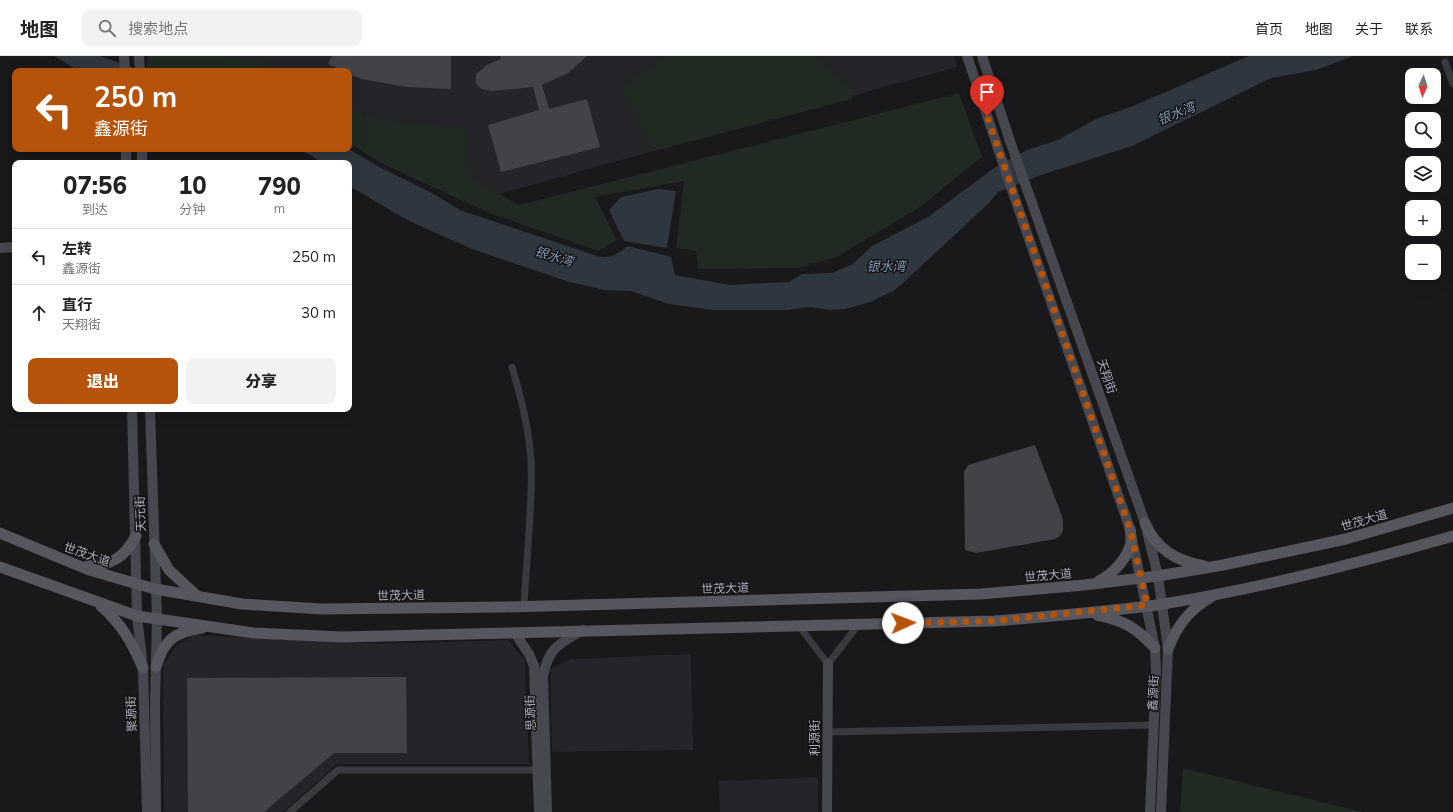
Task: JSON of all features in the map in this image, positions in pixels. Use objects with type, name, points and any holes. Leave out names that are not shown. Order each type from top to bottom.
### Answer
[{"type":"main road","points":[[124,56],[125,68]]},
{"type":"main road","points":[[967,56],[1130,529],[1142,578]]},
{"type":"main road","name":"天翔街","points":[[982,56],[1010,140],[1145,522],[1158,576]]},
{"type":"main road","points":[[139,57],[140,68]]},
{"type":"main road","points":[[0,248],[12,248]]},
{"type":"main road","name":"天元街","points":[[132,412],[137,616]]},
{"type":"main road","name":"天元街","points":[[150,412],[157,619]]},
{"type":"main road","name":"世茂大道","points":[[0,533],[79,566],[155,589],[242,604],[322,609],[524,607],[981,594],[1084,585],[1158,576],[1223,565],[1346,539],[1453,508]]},
{"type":"main road","points":[[1145,522],[1155,541],[1178,559],[1206,566],[1223,565]]},
{"type":"main road","points":[[1084,585],[1100,581],[1113,572],[1122,561],[1131,542],[1130,529]]},
{"type":"main road","points":[[79,566],[103,565],[113,561],[123,555],[136,536]]},
{"type":"main road","points":[[0,567],[137,616],[254,632],[342,637],[994,621],[1163,604],[1352,564],[1453,536]]},
{"type":"main road","points":[[154,544],[169,570],[197,596]]},
{"type":"main road","name":"鑫源街","points":[[1158,576],[1168,649],[1161,812]]},
{"type":"main road","name":"鑫源街","points":[[1142,578],[1155,648],[1156,670],[1150,812]]},
{"type":"main road","points":[[1168,649],[1175,632],[1190,612],[1218,593]]},
{"type":"main road","points":[[98,603],[110,613],[123,629],[135,647],[143,668]]},
{"type":"main road","points":[[1087,612],[1117,619],[1127,624],[1147,638],[1155,648]]},
{"type":"main road","name":"聚源街","points":[[137,616],[143,668],[147,812]]},
{"type":"main road","name":"聚源街","points":[[156,812],[157,619]]},
{"type":"main road","points":[[156,667],[162,648],[173,637],[189,630],[212,627]]},
{"type":"main road","name":"思源街","points":[[547,812],[543,676],[548,660],[554,649],[583,630]]},
{"type":"main road","name":"思源街","points":[[514,633],[529,654],[534,666],[539,812]]},
{"type":"main road","name":"利源街","points":[[827,812],[828,664]]},
{"type":"street","points":[[1445,62],[1453,84]]},
{"type":"street","points":[[512,367],[519,390],[530,460],[530,492],[524,607]]},
{"type":"street","points":[[799,626],[828,664],[858,625]]},
{"type":"street","points":[[827,732],[1154,725]]},
{"type":"street","points":[[290,812],[338,770],[538,770]]},
{"type":"shaded area","points":[[148,56],[954,56],[957,67],[474,201],[352,137],[352,68],[146,68]]},
{"type":"shaded area","points":[[149,56],[225,56],[260,61],[272,68],[148,68]]},
{"type":"shaded area","points":[[667,56],[815,56],[853,89],[852,99],[658,150],[649,144],[623,92],[624,84]]},
{"type":"shaded area","points":[[959,93],[982,157],[920,207],[837,257],[799,268],[698,269],[696,251],[676,248],[684,181],[595,197],[617,240],[598,251],[489,213],[381,163],[352,145],[352,108],[373,117],[423,125],[459,127],[467,132],[469,162],[477,181],[519,205]]},
{"type":"shaded area","points":[[194,635],[382,644],[508,640],[525,660],[529,764],[337,764],[283,812],[164,812],[163,665],[176,646]]},
{"type":"shaded area","points":[[691,654],[693,750],[552,752],[550,669],[571,659]]},
{"type":"shaded area","points":[[1183,768],[1363,812],[1180,812]]},
{"type":"shaded area","points":[[818,777],[818,812],[720,812],[719,781]]},
{"type":"water","points":[[54,56],[100,56],[134,68],[74,68]]},
{"type":"water","name":"银水湾","points":[[1249,56],[1353,56],[1316,70],[1271,78],[1132,146],[1038,176],[998,192],[990,202],[893,291],[870,302],[845,309],[830,310],[810,307],[788,310],[712,310],[669,304],[631,291],[604,290],[566,281],[472,249],[409,221],[352,188],[352,160],[318,160],[305,152],[352,152],[352,151],[381,168],[432,193],[460,210],[600,257],[608,257],[622,251],[628,246],[671,257],[675,275],[729,285],[789,282],[802,274],[832,273],[853,264],[872,246],[928,217],[994,168],[1027,150],[1058,140],[1096,119],[1133,106]]},
{"type":"water","points":[[658,189],[676,191],[667,248],[624,241],[609,210],[621,197]]},
{"type":"building","points":[[332,56],[451,56],[451,89],[406,87],[362,79],[352,75],[352,68],[337,68],[328,64]]},
{"type":"building","points":[[500,56],[587,56],[568,73],[542,85],[549,109],[587,99],[600,147],[501,172],[488,125],[539,110],[533,87],[492,91],[482,89],[476,84],[476,74],[487,65],[501,59]]},
{"type":"building","points":[[1035,445],[1063,519],[1063,531],[1060,536],[1055,539],[976,553],[965,550],[964,472],[968,465]]},
{"type":"building","points":[[406,677],[407,753],[334,753],[264,812],[188,812],[187,678]]},
{"type":"route","points":[[903,623],[994,621],[1147,605],[1130,529],[987,116]]}]
